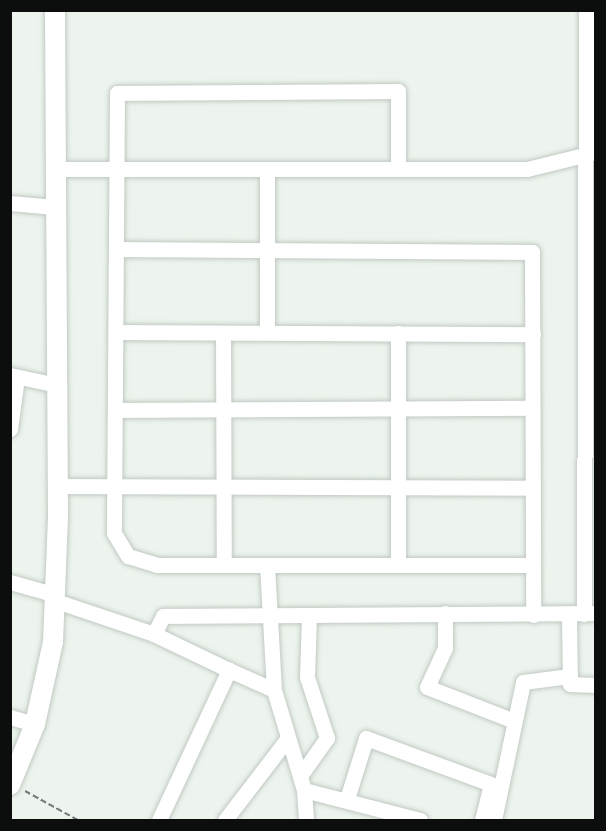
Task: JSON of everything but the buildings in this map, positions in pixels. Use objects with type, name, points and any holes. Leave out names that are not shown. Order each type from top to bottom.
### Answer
[{"type":"street","points":[[12,782],[35,724],[50,662],[56,598],[55,10]]},
{"type":"street","points":[[586,10],[590,302],[583,614],[570,684],[596,685]]},
{"type":"street","points":[[398,170],[398,91],[117,93],[114,533],[128,556],[157,565],[531,565]]},
{"type":"street","points":[[56,169],[527,169],[589,154]]},
{"type":"street","points":[[267,169],[267,332]]},
{"type":"street","points":[[10,203],[55,207]]},
{"type":"street","points":[[117,249],[532,252],[531,565],[533,615]]},
{"type":"street","points":[[116,332],[533,334]]},
{"type":"street","points":[[223,333],[224,565]]},
{"type":"street","points":[[398,333],[398,565]]},
{"type":"street","points":[[10,429],[14,376],[57,385]]},
{"type":"street","points":[[116,410],[531,408]]},
{"type":"street","points":[[57,486],[532,488]]},
{"type":"street","points":[[267,565],[267,615],[274,690],[302,783],[306,820]]},
{"type":"street","points":[[10,582],[154,634],[274,690]]},
{"type":"street","points":[[445,613],[445,648],[427,687],[514,721]]},
{"type":"street","points":[[154,634],[163,616],[583,614]]},
{"type":"street","points":[[302,783],[327,738],[307,677],[309,616]]},
{"type":"street","points":[[159,820],[229,670]]},
{"type":"street","points":[[494,820],[523,682],[570,676]]},
{"type":"street","points":[[10,717],[35,724]]},
{"type":"street","points":[[225,820],[288,738]]},
{"type":"street","points":[[347,799],[366,738],[491,784],[482,820]]},
{"type":"street","points":[[302,783],[347,799],[420,820]]},
{"type":"path","points":[[12,782],[33,797],[78,820]]}]
